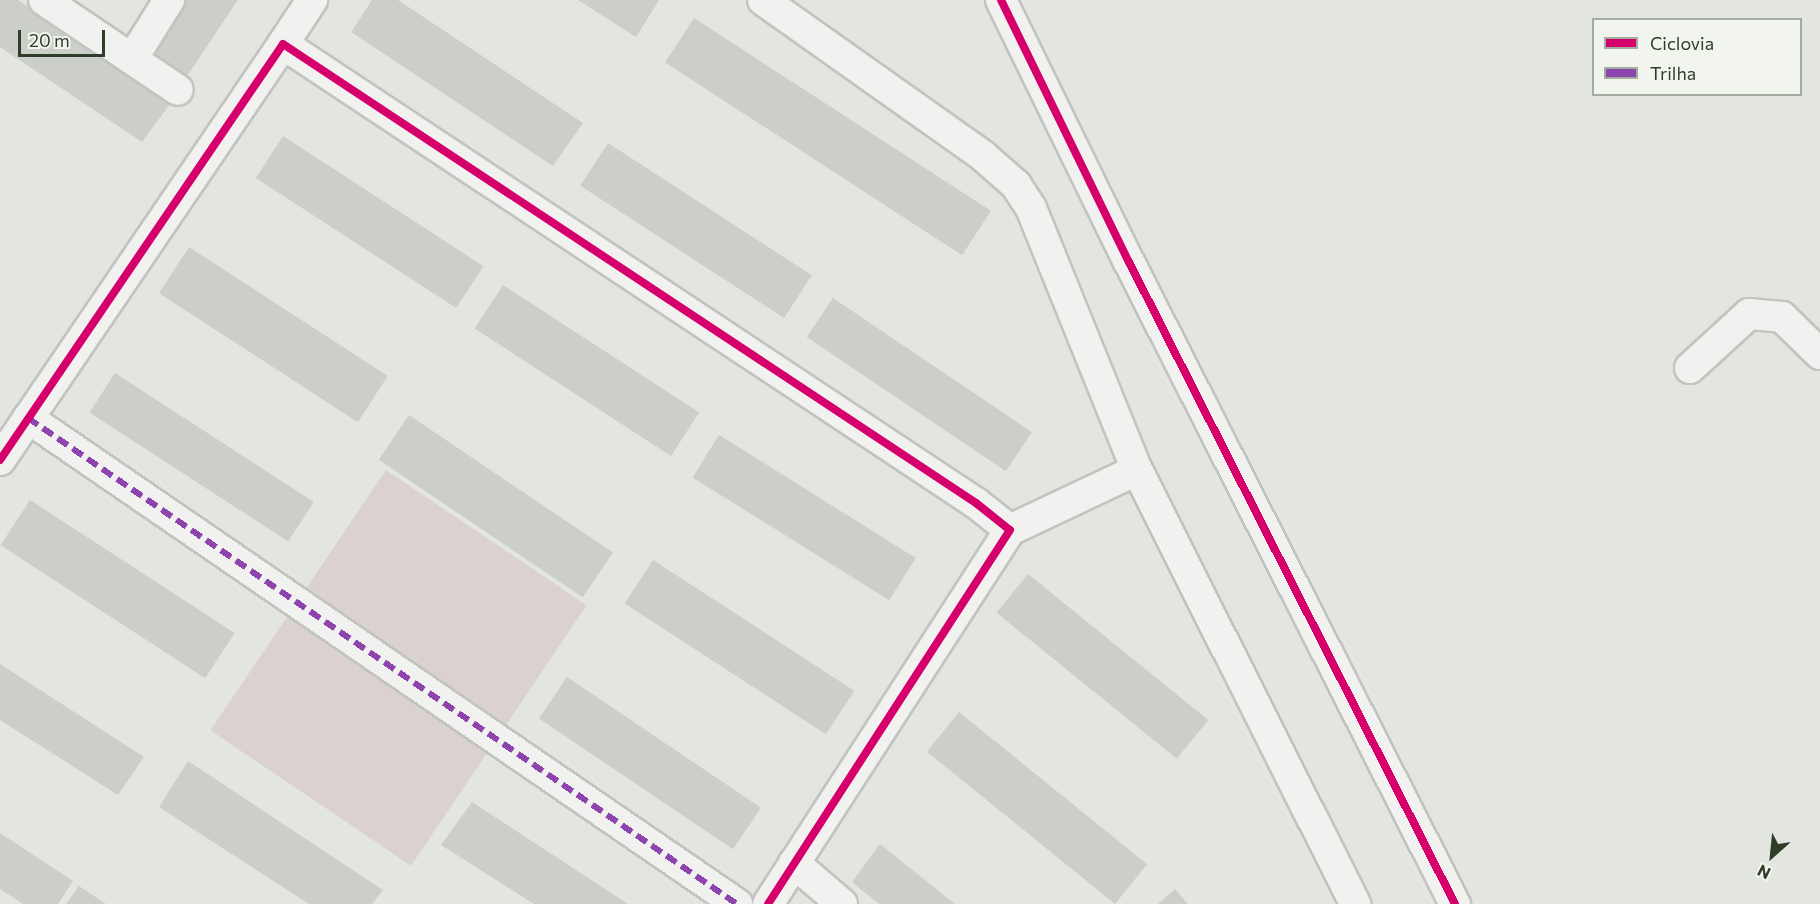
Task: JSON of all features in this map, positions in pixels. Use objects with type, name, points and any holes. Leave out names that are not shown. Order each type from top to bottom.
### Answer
[{"type":"street","points":[[44,0],[178,90]]},
{"type":"street","points":[[132,59],[169,0]]},
{"type":"street","points":[[0,460],[312,0]]},
{"type":"street","points":[[764,0],[983,156],[1016,185],[1030,208],[1137,470],[1355,904]]},
{"type":"street","points":[[1001,0],[1134,272],[1455,904]]},
{"type":"street","points":[[283,44],[976,503],[1010,530]]},
{"type":"street","points":[[1690,368],[1749,314],[1782,317],[1820,354]]},
{"type":"street","points":[[28,418],[737,904]]},
{"type":"street","points":[[768,904],[1010,530],[1137,470]]},
{"type":"street","points":[[794,863],[842,904]]},
{"type":"shaded area","points":[[386,470],[587,605],[411,866],[210,730]]},
{"type":"building","points":[[0,0],[18,0],[170,104],[142,142],[0,47]]},
{"type":"building","points":[[179,0],[238,0],[183,82],[144,56]]},
{"type":"building","points":[[372,0],[398,0],[583,123],[553,166],[351,32]]},
{"type":"building","points":[[578,0],[659,0],[636,37]]},
{"type":"building","points":[[694,18],[991,211],[962,255],[665,62]]},
{"type":"building","points":[[283,136],[483,266],[456,308],[256,178]]},
{"type":"building","points":[[608,143],[812,275],[784,318],[580,186]]},
{"type":"building","points":[[189,247],[388,376],[358,422],[159,293]]},
{"type":"building","points":[[503,285],[699,412],[671,456],[475,329]]},
{"type":"building","points":[[833,298],[1032,432],[1006,471],[807,337]]},
{"type":"building","points":[[115,373],[314,502],[288,541],[89,412]]},
{"type":"building","points":[[409,415],[613,553],[583,597],[379,460]]},
{"type":"building","points":[[719,435],[916,558],[889,600],[693,477]]},
{"type":"building","points":[[30,500],[235,633],[205,678],[1,545]]},
{"type":"building","points":[[653,560],[854,691],[826,734],[625,604]]},
{"type":"building","points":[[1028,574],[1208,720],[1177,759],[997,613]]},
{"type":"building","points":[[0,664],[144,757],[118,795],[0,720]]},
{"type":"building","points":[[567,677],[761,808],[733,849],[539,718]]},
{"type":"building","points":[[959,712],[1147,864],[1115,904],[927,752]]},
{"type":"building","points":[[188,761],[383,890],[372,904],[309,904],[159,807]]},
{"type":"building","points":[[472,802],[628,904],[534,904],[441,845]]},
{"type":"building","points":[[0,833],[73,881],[58,904],[23,904],[0,889]]},
{"type":"building","points":[[880,844],[955,904],[879,904],[852,882]]},
{"type":"building","points":[[79,886],[106,904],[66,904]]},
{"type":"building","points":[[1175,889],[1188,904],[1158,904]]},
{"type":"marked path","points":[[28,418],[737,904]]},
{"type":"cycle path","points":[[1001,0],[1129,262],[1455,904]]},
{"type":"cycle path","points":[[0,460],[283,44],[976,503],[1010,530],[768,904]]}]
